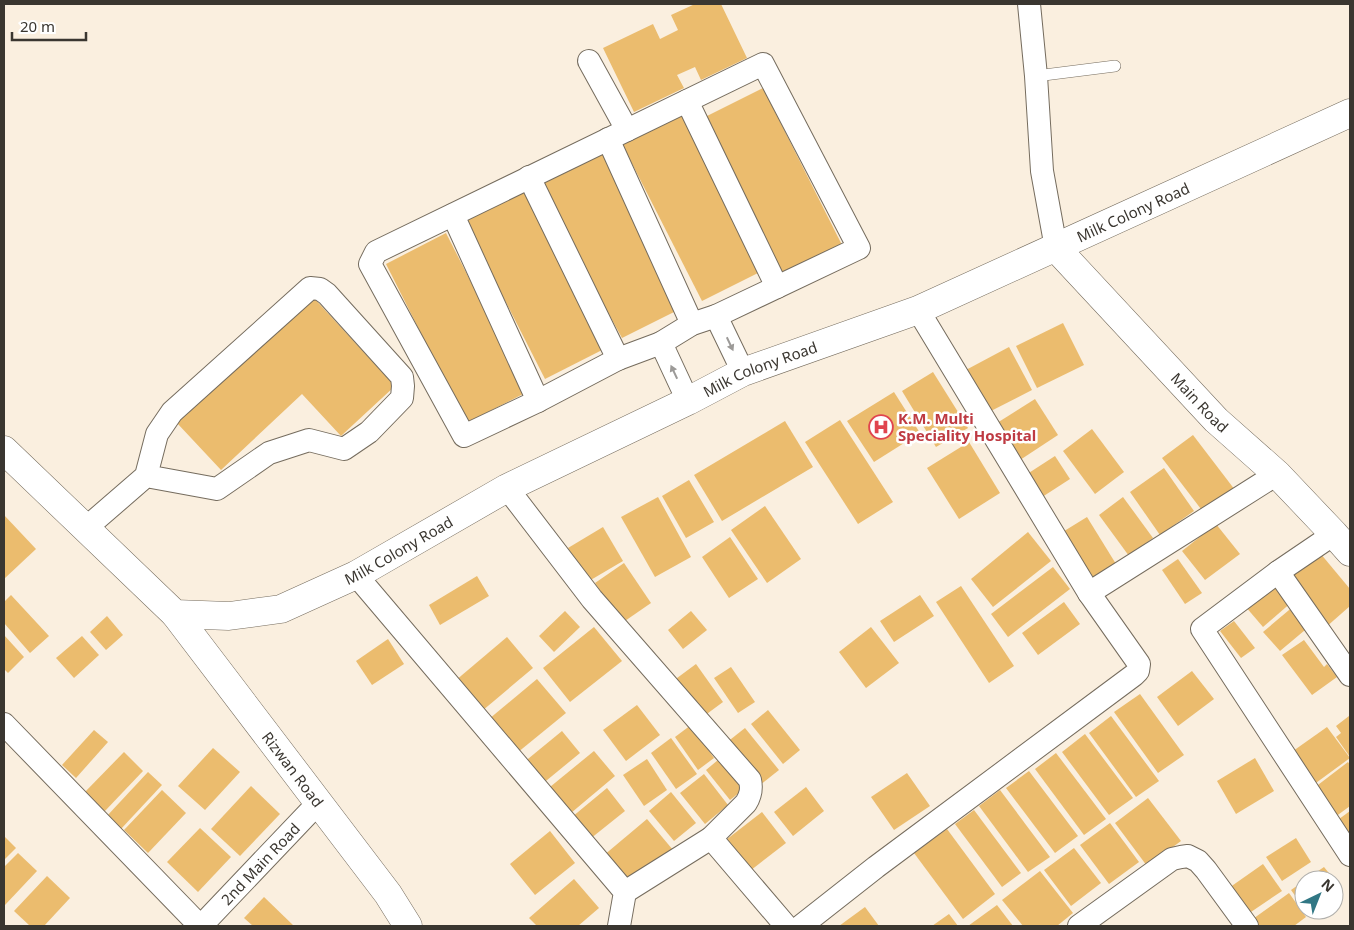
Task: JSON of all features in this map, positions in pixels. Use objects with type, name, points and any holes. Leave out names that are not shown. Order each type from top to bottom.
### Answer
[{"type":"main road","name":"Milk Colony Road","points":[[175,614],[229,616],[282,609],[356,574],[507,488],[688,402],[743,372],[918,310],[1350,113]]},
{"type":"main road","name":"Main Road","points":[[1056,248],[1216,420],[1277,474],[1342,543]]},
{"type":"main road","name":"Rizwan Road","points":[[4,450],[175,614],[388,894],[408,926]]},
{"type":"street","points":[[1029,4],[1042,171],[1056,248]]},
{"type":"street","points":[[589,61],[692,324]]},
{"type":"street","points":[[763,64],[859,248],[716,316],[692,324],[660,343],[618,359],[464,436],[370,264],[376,252],[618,134],[763,64]]},
{"type":"street","points":[[687,101],[777,287]]},
{"type":"street","points":[[529,177],[618,359]]},
{"type":"street","points":[[453,215],[538,400]]},
{"type":"street","points":[[86,528],[146,476],[157,434],[172,412],[310,288],[320,289],[327,294],[402,377],[402,398],[369,432],[344,448],[308,440],[277,450],[269,453],[217,490],[146,476]]},
{"type":"street","points":[[801,926],[876,867],[1134,676],[1138,671],[1139,664],[1136,658],[1089,593],[918,310]]},
{"type":"street","points":[[716,316],[743,372]]},
{"type":"street","points":[[660,343],[688,402]]},
{"type":"street","points":[[1089,593],[1277,474]]},
{"type":"street","points":[[507,488],[592,600],[750,780],[752,788],[746,803],[712,838],[625,892],[619,926]]},
{"type":"street","points":[[1342,543],[1278,572],[1202,629],[1350,855]]},
{"type":"street","points":[[1278,572],[1350,676]]},
{"type":"street","points":[[356,574],[625,892]]},
{"type":"street","points":[[4,724],[201,926]]},
{"type":"street","name":"2nd Main Road","points":[[201,926],[319,802]]},
{"type":"street","points":[[712,838],[786,926]]},
{"type":"street","points":[[1079,926],[1172,860],[1181,856],[1188,856],[1198,861],[1206,870],[1247,926]]},
{"type":"lane","points":[[1036,76],[1115,66]]},
{"type":"building","points":[[695,4],[721,4],[747,58],[701,80],[695,67],[677,75],[684,88],[634,112],[603,48],[653,24],[660,39],[678,30],[671,15]]},
{"type":"building","points":[[763,88],[843,247],[783,277],[703,118]]},
{"type":"building","points":[[681,112],[762,271],[702,301],[621,142]]},
{"type":"building","points":[[601,149],[682,308],[622,338],[578,258],[541,179]]},
{"type":"building","points":[[525,189],[606,348],[545,379],[464,220]]},
{"type":"building","points":[[446,233],[527,392],[466,423],[386,264]]},
{"type":"building","points":[[313,297],[395,386],[341,436],[302,394],[221,470],[177,423]]},
{"type":"building","points":[[1063,323],[1084,365],[1037,388],[1016,346]]},
{"type":"building","points":[[1009,347],[1032,390],[987,413],[964,371]]},
{"type":"building","points":[[933,372],[968,428],[936,447],[902,391]]},
{"type":"building","points":[[894,392],[920,433],[874,462],[847,421]]},
{"type":"building","points":[[1035,399],[1058,435],[1020,460],[997,423]]},
{"type":"building","points":[[840,420],[893,502],[858,524],[805,442]]},
{"type":"building","points":[[785,421],[813,467],[722,521],[694,475]]},
{"type":"building","points":[[1092,429],[1124,472],[1095,494],[1063,451]]},
{"type":"building","points":[[1193,435],[1235,490],[1204,513],[1162,458]]},
{"type":"building","points":[[969,442],[1000,493],[959,519],[927,468]]},
{"type":"building","points":[[1055,456],[1070,479],[1036,501],[1021,478]]},
{"type":"building","points":[[1164,468],[1194,511],[1160,535],[1130,492]]},
{"type":"building","points":[[689,480],[714,522],[686,538],[662,496]]},
{"type":"building","points":[[658,497],[691,557],[655,577],[621,517]]},
{"type":"building","points":[[1123,497],[1153,538],[1129,556],[1099,515]]},
{"type":"building","points":[[765,506],[801,559],[767,583],[731,530]]},
{"type":"building","points":[[4,515],[36,549],[4,579]]},
{"type":"building","points":[[1087,517],[1116,564],[1089,580],[1061,533]]},
{"type":"building","points":[[1216,524],[1240,554],[1205,580],[1182,551]]},
{"type":"building","points":[[603,527],[623,561],[589,581],[568,548]]},
{"type":"building","points":[[1028,532],[1051,561],[993,607],[971,579]]},
{"type":"building","points":[[730,537],[758,579],[729,598],[702,557]]},
{"type":"building","points":[[1320,553],[1350,589],[1350,606],[1325,628],[1286,581]]},
{"type":"building","points":[[1178,559],[1202,593],[1185,604],[1162,570]]},
{"type":"building","points":[[624,563],[651,603],[622,623],[595,583]]},
{"type":"building","points":[[1053,567],[1070,589],[1008,637],[991,614]]},
{"type":"building","points":[[477,576],[489,596],[440,625],[429,605]]},
{"type":"building","points":[[1275,580],[1293,601],[1263,627],[1245,606]]},
{"type":"building","points":[[961,586],[1014,666],[989,683],[936,602]]},
{"type":"building","points":[[11,595],[49,636],[30,653],[4,623],[4,602]]},
{"type":"building","points":[[920,595],[934,616],[894,642],[880,621]]},
{"type":"building","points":[[1064,602],[1080,624],[1038,655],[1022,633]]},
{"type":"building","points":[[1295,605],[1311,625],[1280,651],[1263,632]]},
{"type":"building","points":[[565,611],[580,627],[554,652],[539,636]]},
{"type":"building","points":[[691,611],[707,630],[683,649],[668,630]]},
{"type":"building","points":[[107,616],[123,635],[106,650],[90,632]]},
{"type":"building","points":[[1234,621],[1255,648],[1241,658],[1220,631]]},
{"type":"building","points":[[594,627],[622,661],[570,702],[543,668]]},
{"type":"building","points":[[871,627],[899,663],[866,688],[839,652]]},
{"type":"building","points":[[4,635],[24,657],[8,673],[4,669]]},
{"type":"building","points":[[82,636],[99,655],[74,678],[56,658]]},
{"type":"building","points":[[507,637],[533,668],[482,711],[455,681]]},
{"type":"building","points":[[388,639],[404,664],[372,685],[356,661]]},
{"type":"building","points":[[1304,640],[1324,667],[1327,664],[1337,677],[1312,695],[1282,655]]},
{"type":"building","points":[[696,664],[723,702],[700,719],[673,681]]},
{"type":"building","points":[[731,667],[755,702],[738,713],[714,678]]},
{"type":"building","points":[[1192,671],[1214,699],[1178,726],[1157,697]]},
{"type":"building","points":[[537,679],[566,713],[517,753],[489,719]]},
{"type":"building","points":[[1140,694],[1184,755],[1158,773],[1114,712]]},
{"type":"building","points":[[637,705],[660,735],[626,761],[603,730]]},
{"type":"building","points":[[768,710],[800,750],[783,764],[751,724]]},
{"type":"building","points":[[1111,716],[1159,781],[1136,797],[1089,733]]},
{"type":"building","points":[[1349,716],[1350,757],[1336,737],[1341,733],[1336,726]]},
{"type":"building","points":[[691,725],[714,758],[698,770],[675,737]]},
{"type":"building","points":[[1327,727],[1350,758],[1309,788],[1286,756]]},
{"type":"building","points":[[745,728],[779,770],[760,785],[726,743]]},
{"type":"building","points":[[94,730],[108,742],[76,778],[62,765]]},
{"type":"building","points":[[562,731],[580,753],[541,785],[523,763]]},
{"type":"building","points":[[1085,734],[1133,798],[1109,815],[1062,752]]},
{"type":"building","points":[[671,738],[697,774],[676,789],[651,753]]},
{"type":"building","points":[[213,748],[240,772],[205,810],[178,786]]},
{"type":"building","points":[[594,751],[615,776],[571,813],[550,787]]},
{"type":"building","points":[[124,752],[143,771],[104,812],[84,793]]},
{"type":"building","points":[[1056,753],[1106,819],[1084,835],[1035,769]]},
{"type":"building","points":[[724,755],[749,785],[730,800],[706,770]]},
{"type":"building","points":[[1255,758],[1274,791],[1236,814],[1217,781]]},
{"type":"building","points":[[647,759],[667,790],[644,806],[623,775]]},
{"type":"building","points":[[1348,762],[1350,765],[1350,806],[1331,820],[1310,791]]},
{"type":"building","points":[[1029,771],[1078,836],[1055,853],[1006,788]]},
{"type":"building","points":[[148,772],[162,785],[120,830],[106,817]]},
{"type":"building","points":[[907,773],[930,806],[894,830],[871,797]]},
{"type":"building","points":[[704,774],[728,805],[705,824],[680,793]]},
{"type":"building","points":[[251,786],[280,814],[240,856],[211,829]]},
{"type":"building","points":[[806,787],[824,811],[793,836],[774,812]]},
{"type":"building","points":[[607,788],[625,811],[590,839],[572,817]]},
{"type":"building","points":[[162,790],[186,813],[148,853],[124,830]]},
{"type":"building","points":[[1000,790],[1050,857],[1028,872],[979,806]]},
{"type":"building","points":[[671,792],[696,823],[674,841],[649,811]]},
{"type":"building","points":[[1148,798],[1181,841],[1147,866],[1115,823]]},
{"type":"building","points":[[974,810],[1021,873],[1002,887],[955,824]]},
{"type":"building","points":[[1350,811],[1350,841],[1335,822]]},
{"type":"building","points":[[762,812],[786,843],[746,874],[722,843]]},
{"type":"building","points":[[647,819],[673,850],[629,886],[603,856]]},
{"type":"building","points":[[1110,823],[1139,862],[1109,884],[1080,845]]},
{"type":"building","points":[[200,828],[231,857],[198,892],[167,862]]},
{"type":"building","points":[[947,829],[995,894],[963,919],[914,853]]},
{"type":"building","points":[[550,831],[575,863],[535,895],[510,864]]},
{"type":"building","points":[[4,836],[16,848],[4,860]]},
{"type":"building","points":[[1296,838],[1311,862],[1299,870],[1294,870],[1294,873],[1282,881],[1266,857]]},
{"type":"building","points":[[1074,848],[1101,883],[1071,906],[1044,870]]},
{"type":"building","points":[[18,853],[37,871],[5,905],[4,867]]},
{"type":"building","points":[[1263,864],[1282,891],[1245,916],[1226,890]]},
{"type":"building","points":[[1040,871],[1073,913],[1057,926],[1023,926],[1002,900]]},
{"type":"building","points":[[47,876],[70,898],[44,926],[30,926],[14,911]]},
{"type":"building","points":[[574,879],[599,908],[578,926],[537,926],[529,918]]},
{"type":"building","points":[[1289,893],[1294,900],[1294,920],[1302,920],[1294,926],[1254,926],[1250,921]]},
{"type":"building","points":[[264,897],[294,926],[253,926],[244,918]]},
{"type":"building","points":[[997,905],[1013,926],[968,926]]},
{"type":"building","points":[[865,907],[879,926],[839,926]]},
{"type":"building","points":[[949,914],[958,926],[932,926]]},
{"type":"place","name":"K.M. Multi Speciality Hospital","points":[[881,427]]}]
